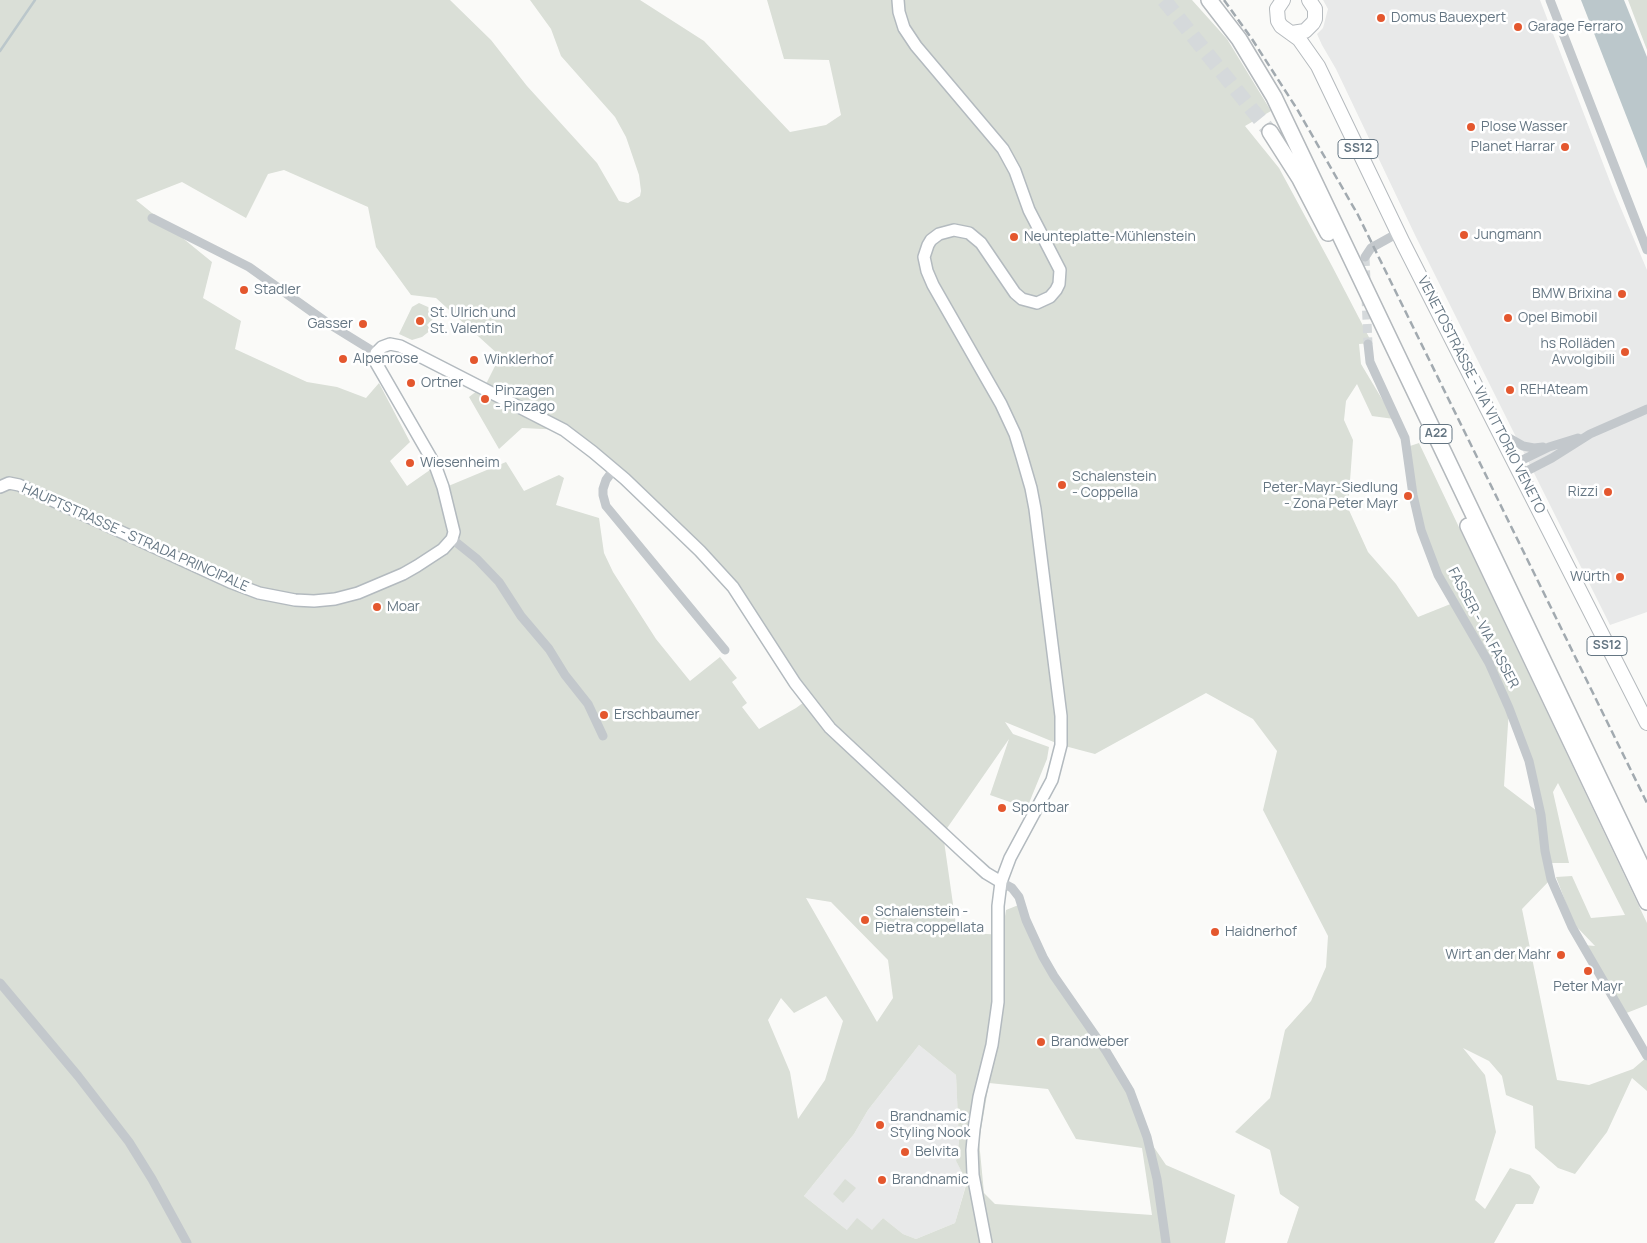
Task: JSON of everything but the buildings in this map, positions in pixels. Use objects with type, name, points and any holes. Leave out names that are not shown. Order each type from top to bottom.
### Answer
[{"type":"highway","name":"A22","points":[[1209,0],[1239,39],[1274,97],[1647,878]]},
{"type":"highway","name":"A22","points":[[1270,132],[1323,222],[1647,902]]},
{"type":"main road","name":"VENETOSTRASSE - VIA VITTORIO VENETO","points":[[1309,0],[1316,14],[1310,27],[1310,35],[1318,66]]},
{"type":"main road","name":"VENETOSTRASSE - VIA VITTORIO VENETO","points":[[1277,3],[1278,21],[1298,39],[1318,66],[1398,233],[1519,469],[1598,630],[1647,723]]},
{"type":"main road","points":[[1292,33],[1305,31],[1310,27]]},
{"type":"street","points":[[898,0],[899,12],[904,28],[916,46],[1003,149],[1029,210],[1060,270],[1059,284],[1056,290],[1050,297],[1036,303],[1022,299],[1015,293],[981,243],[969,233],[954,230],[939,234],[931,240],[924,258],[933,285],[1001,404],[1015,434],[1022,457],[1035,509],[1058,680],[1061,716],[1061,744],[1058,764],[1044,799],[1010,858],[1001,882],[998,915],[998,1002],[992,1045],[979,1097],[972,1150],[973,1176],[986,1243]]},
{"type":"street","points":[[1550,0],[1647,250]]},
{"type":"street","points":[[152,218],[249,267],[329,324],[376,353]]},
{"type":"street","points":[[1365,257],[1371,248],[1398,233]]},
{"type":"street","points":[[603,736],[588,704],[565,675],[549,649],[521,616],[498,582],[477,559],[452,538],[454,532],[452,521],[439,474],[400,402],[378,368],[375,358],[376,353],[382,347],[395,344],[400,346],[564,430],[614,469],[683,533],[733,588],[795,683],[830,728],[964,854],[986,873],[1012,888],[1019,897],[1026,920],[1043,957],[1106,1051],[1130,1091],[1147,1137],[1157,1179],[1166,1243]]},
{"type":"street","name":"FASSER - VIA FASSER","points":[[1368,344],[1370,362],[1405,438],[1413,494],[1421,530],[1438,575],[1489,662],[1529,761],[1541,814],[1545,850],[1551,879],[1572,927],[1647,1056]]},
{"type":"street","points":[[1500,433],[1523,446],[1534,448],[1548,447],[1590,434],[1647,409]]},
{"type":"street","points":[[1519,469],[1552,458],[1590,434]]},
{"type":"street","points":[[1519,469],[1548,447]]},
{"type":"street","points":[[614,469],[603,488],[606,506],[725,650]]},
{"type":"street","name":"HAUPTSTRASSE - STRADA PRINCIPALE","points":[[5,485],[28,489],[245,588],[295,600],[329,600],[358,593],[417,566],[443,549],[452,538]]},
{"type":"street","points":[[0,983],[78,1076],[129,1142],[152,1179],[187,1243]]},
{"type":"shaded area","points":[[0,0],[450,0],[491,40],[527,86],[597,163],[619,201],[628,203],[640,196],[641,191],[639,175],[626,137],[615,117],[561,56],[551,29],[530,0],[640,0],[704,41],[790,132],[826,125],[841,115],[829,60],[784,59],[767,0],[1192,0],[1227,39],[1271,111],[1245,126],[1279,168],[1372,343],[1359,344],[1361,364],[1394,419],[1372,416],[1357,384],[1346,401],[1344,420],[1353,440],[1348,508],[1368,552],[1396,584],[1418,617],[1453,603],[1421,530],[1407,447],[1419,443],[1647,923],[1647,1005],[1624,1014],[1584,945],[1595,946],[1574,924],[1556,877],[1572,876],[1591,918],[1625,915],[1558,783],[1553,792],[1569,863],[1552,863],[1551,879],[1522,909],[1557,1080],[1589,1085],[1633,1069],[1647,1057],[1647,1091],[1632,1078],[1607,1132],[1575,1174],[1558,1168],[1535,1148],[1533,1106],[1506,1095],[1502,1076],[1489,1061],[1463,1048],[1485,1075],[1496,1132],[1475,1200],[1485,1209],[1510,1168],[1530,1175],[1540,1187],[1533,1204],[1516,1204],[1494,1243],[1287,1243],[1299,1207],[1280,1194],[1270,1150],[1235,1132],[1270,1098],[1285,1030],[1311,1001],[1326,967],[1328,936],[1263,810],[1277,751],[1253,719],[1206,693],[1095,754],[1061,745],[1005,722],[1013,734],[1049,747],[1047,759],[1027,808],[990,795],[1009,739],[943,834],[957,932],[1002,935],[1006,910],[1021,904],[1031,934],[1130,1091],[1147,1137],[1166,1165],[1235,1195],[1225,1243],[0,1243]],"holes":[[[284,170],[368,207],[376,247],[411,295],[436,298],[500,356],[486,384],[469,397],[499,449],[522,428],[564,430],[700,551],[807,700],[759,729],[742,707],[747,703],[732,682],[737,678],[720,657],[690,681],[656,639],[613,572],[604,553],[599,518],[556,505],[564,478],[559,475],[524,491],[506,462],[446,487],[437,465],[407,486],[390,461],[410,442],[379,383],[366,398],[337,387],[307,382],[235,349],[241,321],[203,298],[212,262],[136,200],[182,182],[246,218],[268,174]],[[1509,709],[1541,814],[1504,786]],[[806,898],[831,902],[888,960],[893,998],[877,1022]],[[826,996],[843,1021],[825,1080],[798,1119],[790,1072],[768,1020],[781,998],[794,1013]],[[919,1045],[956,1075],[959,1142],[956,1161],[967,1182],[955,1223],[916,1239],[903,1234],[883,1218],[872,1230],[857,1218],[847,1230],[804,1196],[854,1134],[868,1110]],[[989,1083],[1048,1089],[1076,1139],[1142,1148],[1152,1215],[995,1204],[984,1193],[979,1141]]]},
{"type":"shaded area","points":[[1323,0],[1540,0],[1614,192],[1647,270],[1647,612],[1610,625],[1415,235],[1336,69],[1322,45],[1317,34],[1323,28],[1328,9]]},
{"type":"shaded area","points":[[1581,0],[1624,0],[1647,57],[1647,169]]},
{"type":"shaded area","points":[[1628,0],[1647,0],[1647,50]]},
{"type":"shaded area","points":[[419,303],[428,307],[436,316],[427,325],[431,330],[422,337],[412,340],[399,334],[412,307]]},
{"type":"shaded area","points":[[919,1045],[956,1075],[959,1142],[956,1161],[967,1181],[955,1223],[916,1239],[903,1234],[883,1218],[872,1231],[847,1230],[804,1196],[854,1134],[868,1110]]},
{"type":"shaded area","points":[[845,1179],[856,1188],[843,1203],[833,1194]]},
{"type":"waterway","points":[[0,51],[35,0]]},
{"type":"tunnel","points":[[1164,0],[1270,132]]},
{"type":"tunnel","points":[[1365,257],[1366,281]]},
{"type":"tunnel","points":[[1366,297],[1368,344]]},
{"type":"railway","points":[[1224,0],[1252,39],[1297,109],[1358,215],[1647,803]]},
{"type":"place","name":"Domus Bauexpert","points":[[1381,18]]},
{"type":"place","name":"Garage Ferraro","points":[[1518,27]]},
{"type":"place","name":"Plose Wasser","points":[[1471,127]]},
{"type":"place","name":"Planet Harrar","points":[[1565,147]]},
{"type":"place","name":"Jungmann","points":[[1464,235]]},
{"type":"place","name":"Neunteplatte-Mühlenstein","points":[[1014,237]]},
{"type":"place","name":"Stadler","points":[[244,290]]},
{"type":"place","name":"BMW Brixina","points":[[1622,294]]},
{"type":"place","name":"Opel Bimobil","points":[[1508,318]]},
{"type":"place","name":"St. Ulrich und St. Valentin","points":[[420,321]]},
{"type":"place","name":"Gasser","points":[[363,324]]},
{"type":"place","name":"hs Rolläden Avvolgibili","points":[[1625,352]]},
{"type":"place","name":"Alpenrose","points":[[343,359]]},
{"type":"place","name":"Winklerhof","points":[[474,360]]},
{"type":"place","name":"Ortner","points":[[411,383]]},
{"type":"place","name":"REHAteam","points":[[1510,390]]},
{"type":"place","name":"Pinzagen - Pinzago","points":[[485,399]]},
{"type":"place","name":"Wiesenheim","points":[[410,463]]},
{"type":"place","name":"Schalenstein - Coppella","points":[[1062,485]]},
{"type":"place","name":"Rizzi","points":[[1608,492]]},
{"type":"place","name":"Peter-Mayr-Siedlung - Zona Peter Mayr","points":[[1408,496]]},
{"type":"place","name":"Würth","points":[[1620,577]]},
{"type":"place","name":"Moar","points":[[377,607]]},
{"type":"place","name":"Erschbaumer","points":[[604,715]]},
{"type":"place","name":"Sportbar","points":[[1002,808]]},
{"type":"place","name":"Schalenstein - Pietra coppellata","points":[[865,920]]},
{"type":"place","name":"Haidnerhof","points":[[1215,932]]},
{"type":"place","name":"Wirt an der Mahr","points":[[1561,955]]},
{"type":"place","name":"Peter Mayr","points":[[1588,971]]},
{"type":"place","name":"Brandweber","points":[[1041,1042]]},
{"type":"place","name":"Brandnamic Styling Nook","points":[[880,1125]]},
{"type":"place","name":"Belvita","points":[[905,1152]]},
{"type":"place","name":"Brandnamic","points":[[882,1180]]}]
